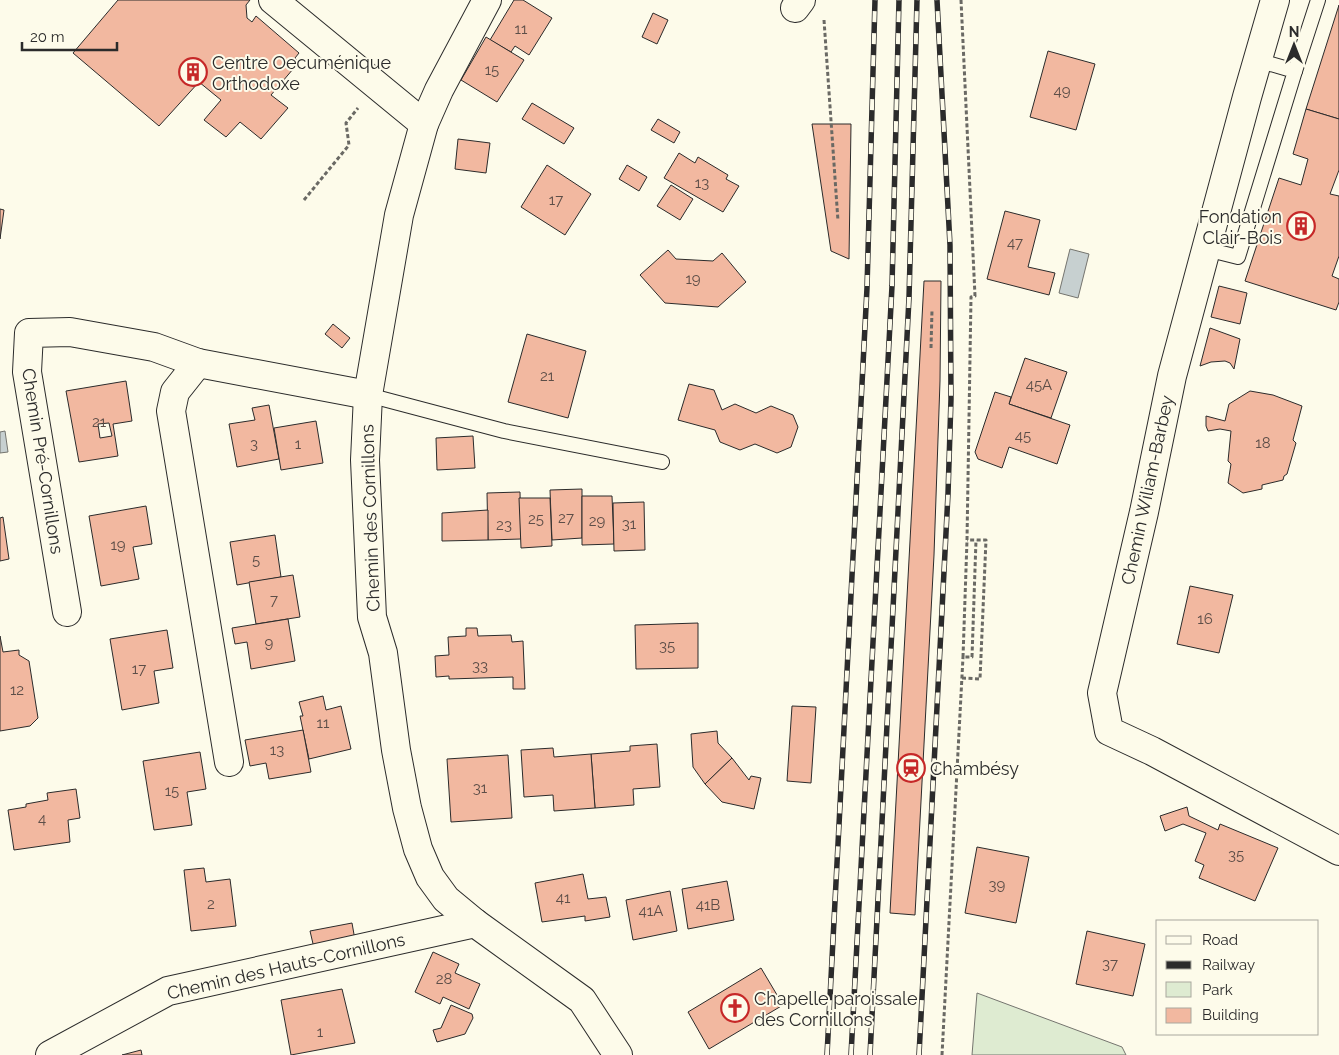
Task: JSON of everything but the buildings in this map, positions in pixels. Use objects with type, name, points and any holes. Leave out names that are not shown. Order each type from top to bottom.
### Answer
[{"type":"street","points":[[273,0],[424,124]]},
{"type":"street","name":"Chemin des Cornillons","points":[[487,0],[439,90],[424,124],[399,215],[368,395],[365,460],[372,617],[382,653],[396,750],[407,808],[418,849],[430,877],[446,899],[475,924],[582,1000],[618,1055]]},
{"type":"street","name":"Chemin Wiliam-Barbey","points":[[1275,0],[1257,60],[1172,376],[1144,512],[1102,693],[1109,731],[1152,751],[1339,851]]},
{"type":"street","name":"Chemin Pré-Cornillons","points":[[67,612],[27,372],[29,333],[70,332],[154,347],[198,363],[368,395]]},
{"type":"street","points":[[198,363],[175,392],[171,411],[229,762]]},
{"type":"street","name":"Chemin des Hauts-Cornillons","points":[[50,1055],[168,991],[475,924]]},
{"type":"lane","points":[[1206,249],[1238,257],[1318,0]]},
{"type":"lane","points":[[1257,60],[1295,71]]},
{"type":"lane","points":[[368,395],[504,431],[662,462]]},
{"type":"path","points":[[942,1055],[963,656],[971,296],[975,296],[961,0]]},
{"type":"path","points":[[824,16],[838,221]]},
{"type":"path","points":[[304,200],[349,145],[346,123],[377,84]]},
{"type":"path","points":[[931,348],[932,310]]},
{"type":"path","points":[[962,678],[980,679],[986,540],[967,540]]},
{"type":"path","points":[[963,656],[972,657],[976,540]]},
{"type":"green space","points":[[977,993],[1122,1047],[1126,1055],[972,1055]]},
{"type":"shaded area","points":[[1070,249],[1089,254],[1078,298],[1059,293]]},
{"type":"shaded area","points":[[5,431],[8,452],[0,453],[0,432]]},
{"type":"railway","points":[[827,1055],[867,288],[875,0]]},
{"type":"railway","points":[[851,1055],[892,286],[899,0]]},
{"type":"railway","points":[[870,1055],[909,298],[917,0]]},
{"type":"railway","points":[[919,1055],[948,494],[951,399],[950,245],[937,0]]},
{"type":"place","name":"Centre Oecuménique Orthodoxe","points":[[193,72]]},
{"type":"place","name":"Fondation Clair-Bois","points":[[1301,226]]},
{"type":"place","name":"Chambésy","points":[[911,768]]},
{"type":"place","name":"Chapelle paroissale des Cornillons","points":[[735,1008]]}]
